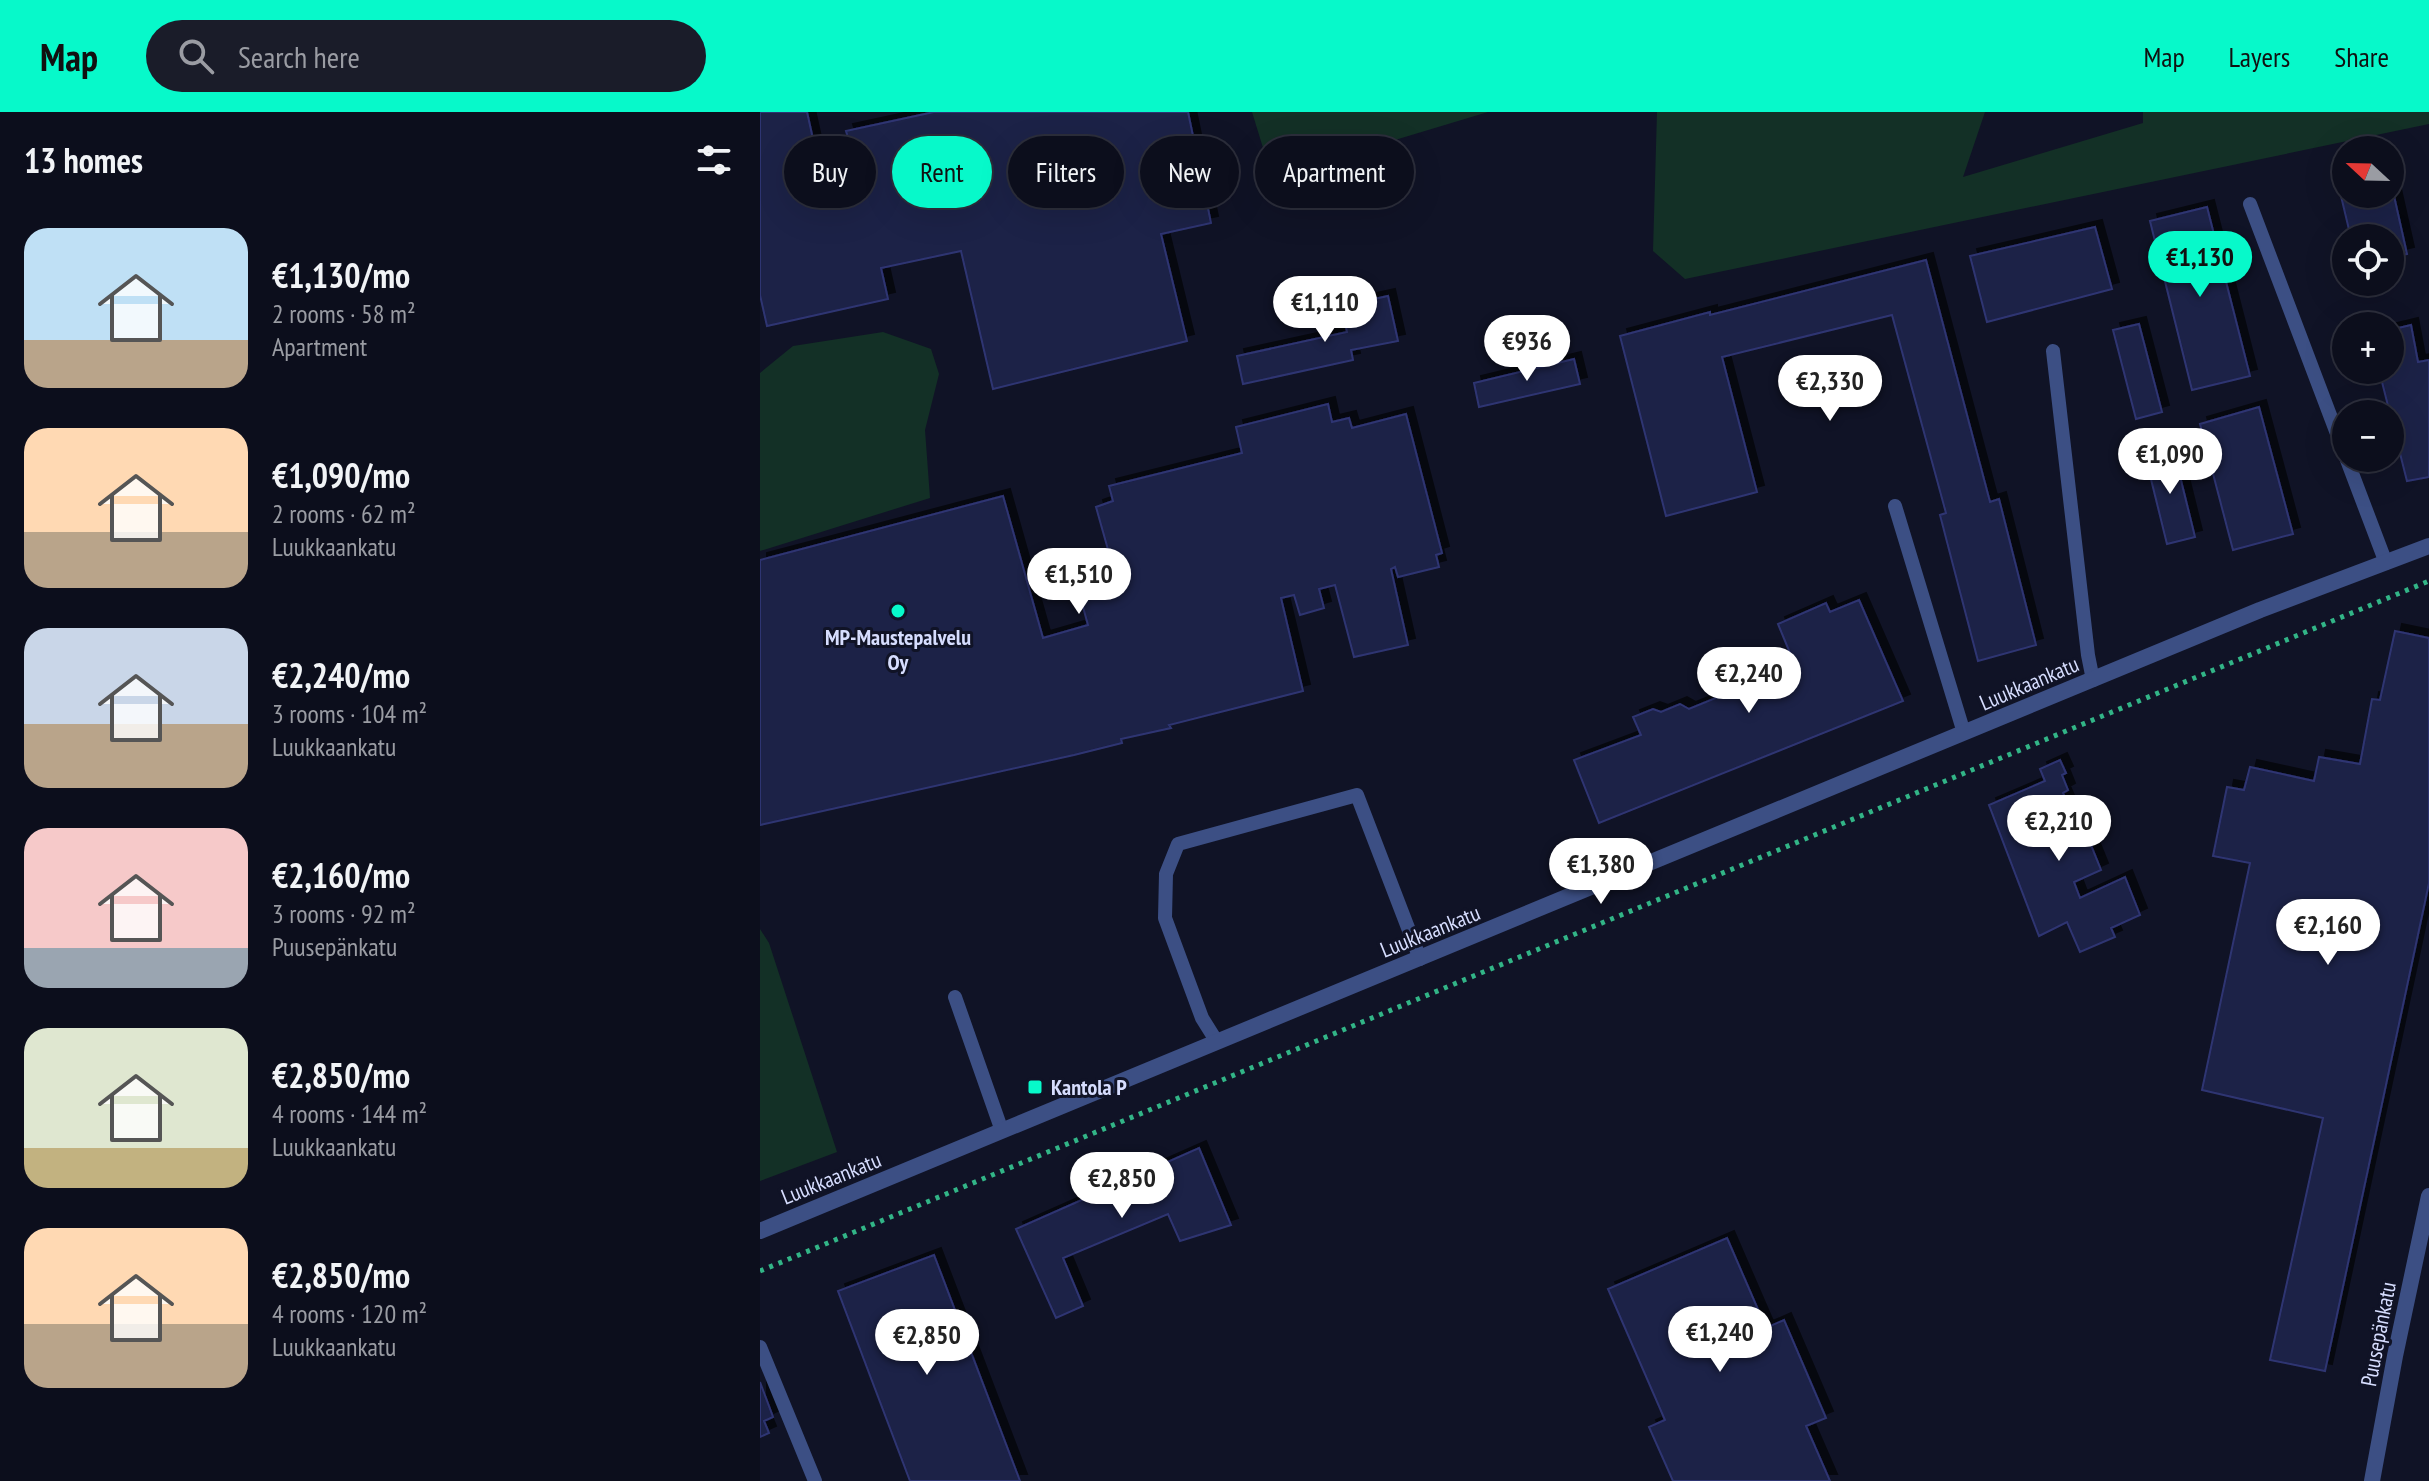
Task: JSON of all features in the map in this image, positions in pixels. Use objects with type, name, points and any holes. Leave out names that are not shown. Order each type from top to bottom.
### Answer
[{"type":"street","name":"Luukkaankatu","points":[[760,1231],[2260,610],[2429,546]]},
{"type":"street","name":"Puusepänkatu","points":[[2372,1481],[2429,1196]]},
{"type":"lane","points":[[2250,204],[2386,563]]},
{"type":"lane","points":[[2053,351],[2093,680]]},
{"type":"lane","points":[[1895,506],[1964,733]]},
{"type":"lane","points":[[1217,1042],[1202,1018],[1165,918],[1166,874],[1178,844],[1357,795],[1420,959]]},
{"type":"lane","points":[[955,997],[1002,1131]]},
{"type":"lane","points":[[760,1347],[815,1481]]},
{"type":"path","points":[[760,1271],[2429,581]]},
{"type":"green space","points":[[1252,112],[1488,112],[1408,136],[1259,136]]},
{"type":"green space","points":[[1657,112],[1985,112],[1963,177],[2143,123],[2143,112],[2429,112],[2429,124],[2371,136],[2332,136],[2332,144],[1685,279],[1653,251]]},
{"type":"green space","points":[[883,332],[931,349],[939,374],[925,430],[930,498],[760,551],[760,373],[793,346]]},
{"type":"green space","points":[[760,929],[769,943],[837,1152],[760,1181]]},
{"type":"building","points":[[760,112],[807,112],[812,136],[784,136],[784,208],[876,208],[876,136],[848,136],[846,131],[934,112],[1188,112],[1193,136],[1140,136],[1140,208],[1208,208],[1211,223],[1161,234],[1187,341],[993,389],[961,251],[881,268],[888,299],[767,326],[760,295]]},
{"type":"building","points":[[2207,207],[2250,376],[2192,390],[2150,221]]},
{"type":"building","points":[[2344,208],[2397,208],[2400,224],[2348,224]]},
{"type":"building","points":[[2095,227],[2112,289],[1987,322],[1970,256]]},
{"type":"building","points":[[1926,260],[1990,502],[1999,499],[2036,645],[1978,661],[1940,515],[1946,513],[1892,315],[1722,357],[1757,492],[1666,516],[1620,336]]},
{"type":"building","points":[[1388,296],[1398,341],[1351,350],[1353,360],[1243,384],[1237,356],[1347,332],[1342,306]]},
{"type":"building","points":[[2139,324],[2162,412],[2136,419],[2113,330]]},
{"type":"building","points":[[2411,325],[2418,362],[2429,360],[2429,477],[2407,481],[2404,469],[2404,400],[2387,400],[2383,384],[2404,384],[2404,327]]},
{"type":"building","points":[[1574,359],[1580,384],[1479,407],[1474,383]]},
{"type":"building","name":"MP-Maustepalvelu Oy","points":[[1328,404],[1332,422],[1349,418],[1352,428],[1406,414],[1442,553],[1436,555],[1439,567],[1398,577],[1395,567],[1391,569],[1408,645],[1354,657],[1335,585],[1319,589],[1324,608],[1300,615],[1294,595],[1281,598],[1303,691],[1169,725],[1171,728],[1121,739],[1122,743],[1074,755],[760,825],[760,560],[1003,496],[1043,638],[1088,625],[1075,578],[1095,573],[1093,558],[1109,553],[1096,507],[1113,501],[1109,486],[1242,453],[1236,427]]},
{"type":"building","points":[[2259,407],[2293,534],[2233,550],[2200,424]]},
{"type":"building","points":[[2173,448],[2195,537],[2167,544],[2145,455]]},
{"type":"building","points":[[1859,600],[1903,701],[1599,823],[1574,760],[1641,735],[1633,717],[1653,709],[1661,712],[1680,704],[1689,709],[1745,686],[1746,690],[1797,670],[1778,624],[1826,603],[1830,612]]},
{"type":"building","points":[[2395,631],[2429,638],[2429,883],[2325,1371],[2270,1360],[2323,1118],[2202,1090],[2250,863],[2213,856],[2227,787],[2244,790],[2250,767],[2314,781],[2319,757],[2360,764],[2372,699],[2380,700]]},
{"type":"building","points":[[2060,760],[2066,773],[2062,775],[2068,790],[2063,793],[2076,823],[2082,823],[2101,870],[2074,882],[2080,898],[2125,877],[2140,915],[2111,928],[2115,937],[2080,952],[2067,922],[2039,936],[1989,805],[2045,781],[2040,769]]},
{"type":"building","points":[[1199,1148],[1231,1225],[1180,1241],[1168,1214],[1063,1258],[1083,1306],[1056,1318],[1016,1229]]},
{"type":"building","points":[[1727,1238],[1766,1328],[1784,1320],[1826,1418],[1806,1426],[1830,1481],[1673,1481],[1649,1427],[1665,1420],[1608,1289]]},
{"type":"building","points":[[934,1255],[1020,1481],[910,1481],[838,1291]]},
{"type":"building","points":[[760,1382],[773,1417],[764,1421],[769,1433],[760,1437]]},
{"type":"place","name":"MP-Maustepalvelu Oy","points":[[898,611]]},
{"type":"place","name":"Kantola P","points":[[1035,1087]]}]
